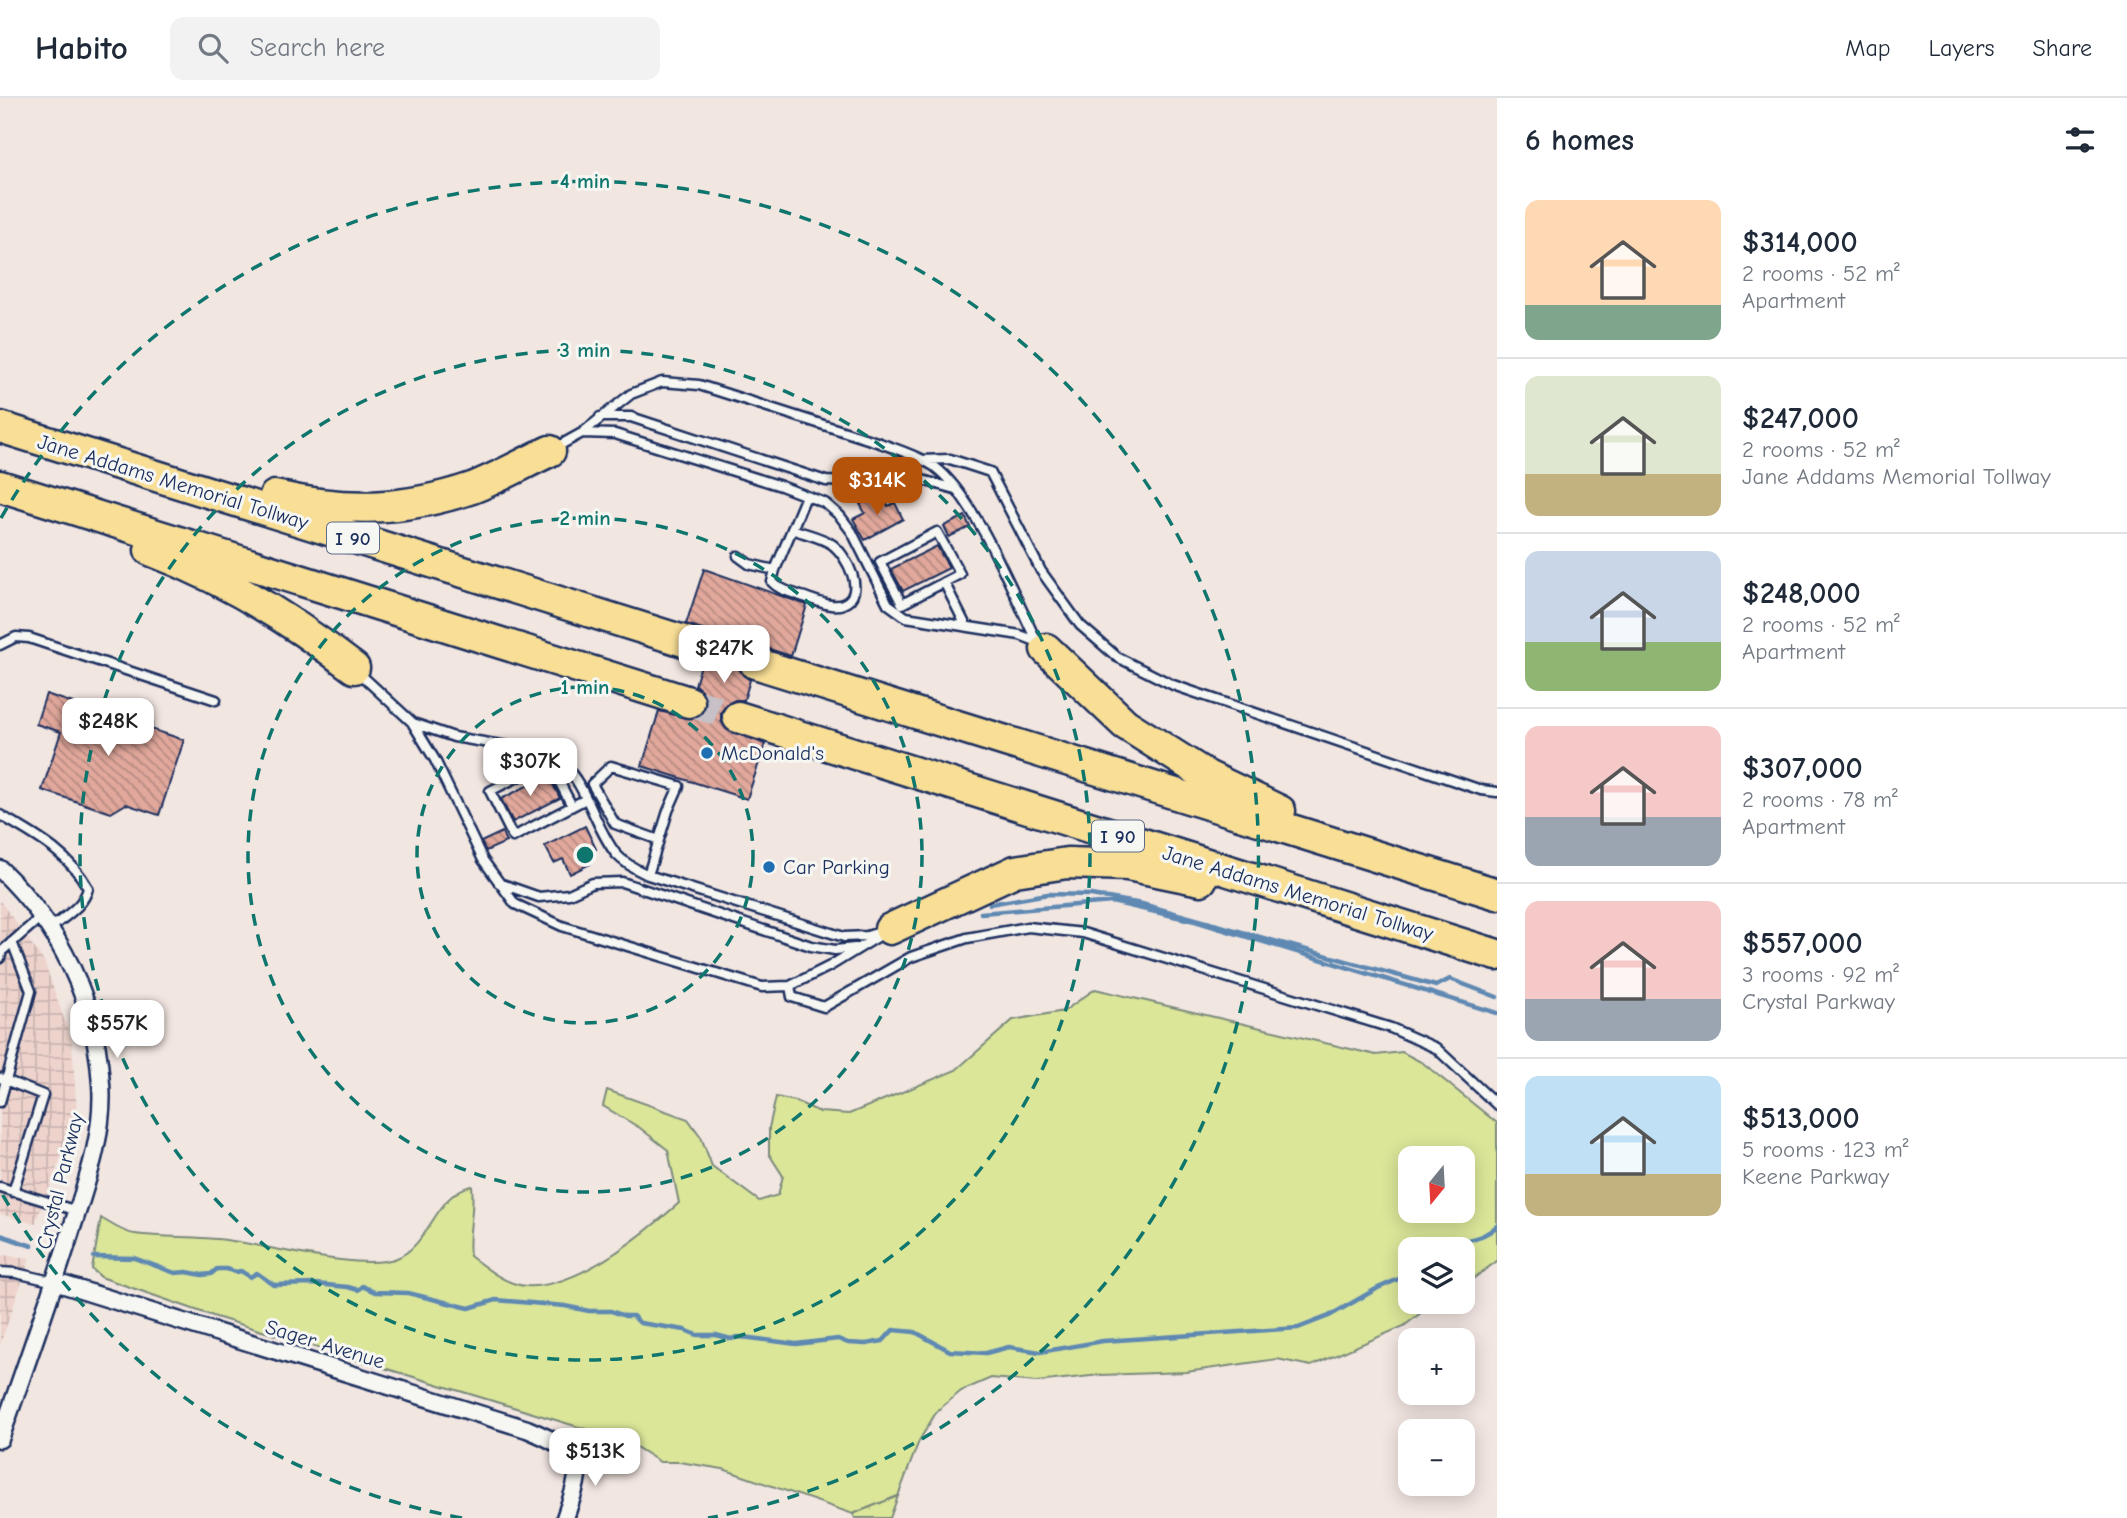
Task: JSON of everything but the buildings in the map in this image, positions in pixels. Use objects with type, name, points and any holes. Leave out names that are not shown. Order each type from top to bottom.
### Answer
[{"type":"highway","points":[[0,425],[312,504],[368,509],[419,503],[474,487],[550,451]]},
{"type":"highway","name":"Jane Addams Memorial Tollway","points":[[0,425],[706,648]]},
{"type":"highway","points":[[0,488],[181,563],[255,600],[307,631],[354,668]]},
{"type":"highway","points":[[0,488],[689,702]]},
{"type":"highway","points":[[1041,644],[1125,723],[1207,776],[1295,818],[1485,890]]},
{"type":"highway","points":[[755,663],[1485,890]]},
{"type":"highway","name":"Jane Addams Memorial Tollway","points":[[738,717],[1489,953]]},
{"type":"highway","points":[[890,929],[1015,871],[1067,863],[1128,865],[1310,906],[1489,953]]},
{"type":"street","name":"Crystal Parkway","points":[[0,869],[18,886],[46,922],[66,954],[86,997],[94,1028],[102,1086],[99,1124],[77,1211],[0,1439]]},
{"type":"street","name":"Sager Avenue","points":[[55,1282],[527,1429],[558,1442],[579,1468],[579,1479],[565,1518]]},
{"type":"lane","points":[[550,451],[582,433],[631,394],[663,382],[699,385],[880,443],[934,467],[958,489],[1041,644]]},
{"type":"lane","points":[[600,418],[631,417],[826,481],[849,482],[872,475],[915,478],[958,489]]},
{"type":"lane","points":[[582,433],[615,434],[781,486],[825,503],[840,516],[852,532],[888,604],[896,611],[906,617],[966,626],[1041,644]]},
{"type":"lane","points":[[920,460],[950,459],[990,472],[1041,571],[1080,625],[1117,657],[1186,689],[1481,790],[1497,792]]},
{"type":"lane","points":[[792,529],[835,546],[853,578],[855,587],[846,604],[839,606],[825,603],[776,586],[772,582],[775,570],[792,529],[806,496]]},
{"type":"lane","points":[[869,567],[937,532],[960,574],[902,604],[880,562]]},
{"type":"lane","points":[[738,556],[749,564],[775,570]]},
{"type":"lane","points":[[944,582],[966,626]]},
{"type":"lane","points":[[0,645],[16,637],[30,638],[216,700]]},
{"type":"lane","points":[[354,668],[413,723],[435,760],[483,860],[515,904],[562,926],[762,988],[790,986],[890,929]]},
{"type":"lane","points":[[413,723],[454,737],[548,753],[556,757],[572,774],[615,853],[632,867],[648,875],[844,937],[867,936],[890,929]]},
{"type":"lane","points":[[489,743],[510,781]]},
{"type":"lane","points":[[572,806],[549,762],[490,791],[513,837],[586,799]]},
{"type":"lane","points":[[648,875],[659,840],[668,811],[680,786],[611,766],[592,784],[615,824],[659,840]]},
{"type":"lane","points":[[0,816],[51,845],[78,871],[88,888],[86,898],[12,942],[2,951],[0,958]]},
{"type":"lane","points":[[499,883],[539,897],[569,894],[593,883],[622,882],[811,946],[835,950],[858,948]]},
{"type":"lane","points":[[790,986],[792,997],[824,1007],[911,957],[967,938],[1028,927],[1083,933],[1391,1028],[1436,1048],[1497,1105]]},
{"type":"lane","points":[[0,1102],[4,1079],[31,991],[12,942]]},
{"type":"lane","points":[[4,1079],[43,1095],[13,1192]]},
{"type":"lane","points":[[0,1187],[77,1211]]},
{"type":"lane","points":[[0,1272],[55,1282]]},
{"type":"shaded area","points":[[0,901],[44,961],[72,1042],[77,1116],[35,1224],[0,1214]]},
{"type":"shaded area","points":[[0,1255],[30,1258],[0,1345]]},
{"type":"green space","points":[[1095,989],[1376,1055],[1402,1052],[1423,1063],[1497,1123],[1497,1261],[1475,1277],[1475,1237],[1398,1237],[1398,1314],[1420,1314],[1404,1326],[1311,1366],[1277,1359],[1186,1372],[1100,1375],[1036,1382],[991,1378],[961,1391],[937,1411],[919,1441],[898,1496],[853,1514],[723,1469],[660,1462],[628,1442],[216,1317],[101,1277],[92,1269],[101,1218],[135,1234],[226,1240],[338,1260],[361,1262],[397,1258],[418,1242],[450,1198],[460,1190],[472,1186],[470,1256],[511,1283],[526,1286],[545,1285],[566,1279],[608,1258],[679,1203],[668,1150],[640,1128],[603,1106],[607,1090],[688,1119],[701,1137],[712,1166],[759,1201],[778,1195],[783,1176],[769,1154],[769,1128],[776,1097],[795,1101],[820,1112],[849,1114],[956,1070],[1013,1020],[1064,1011]]},
{"type":"green space","points":[[898,1496],[890,1518],[855,1518],[853,1514]]},
{"type":"waterway","points":[[990,904],[1048,894],[1091,895],[1142,904],[1436,986],[1450,979],[1497,997]]},
{"type":"waterway","points":[[981,913],[1112,902],[1195,921],[1497,1013]]},
{"type":"waterway","points":[[1475,1238],[1497,1226]]},
{"type":"waterway","points":[[0,1235],[32,1246]]},
{"type":"waterway","points":[[94,1257],[134,1258],[175,1273],[202,1275],[211,1274],[217,1269],[241,1271],[250,1277],[257,1273],[274,1285],[315,1284],[358,1290],[362,1286],[375,1292],[408,1293],[469,1308],[496,1300],[611,1311],[633,1316],[640,1323],[731,1339],[738,1337],[796,1344],[838,1339],[848,1343],[866,1344],[883,1341],[893,1330],[915,1332],[950,1351],[986,1353],[1009,1347],[1040,1352],[1103,1341],[1298,1328],[1329,1316],[1398,1279]]},
{"type":"tunnel","points":[[706,648],[755,663]]},
{"type":"tunnel","points":[[689,702],[738,717]]},
{"type":"place","name":"McDonald's","points":[[707,753]]},
{"type":"place","name":"Car Parking","points":[[769,867]]}]
